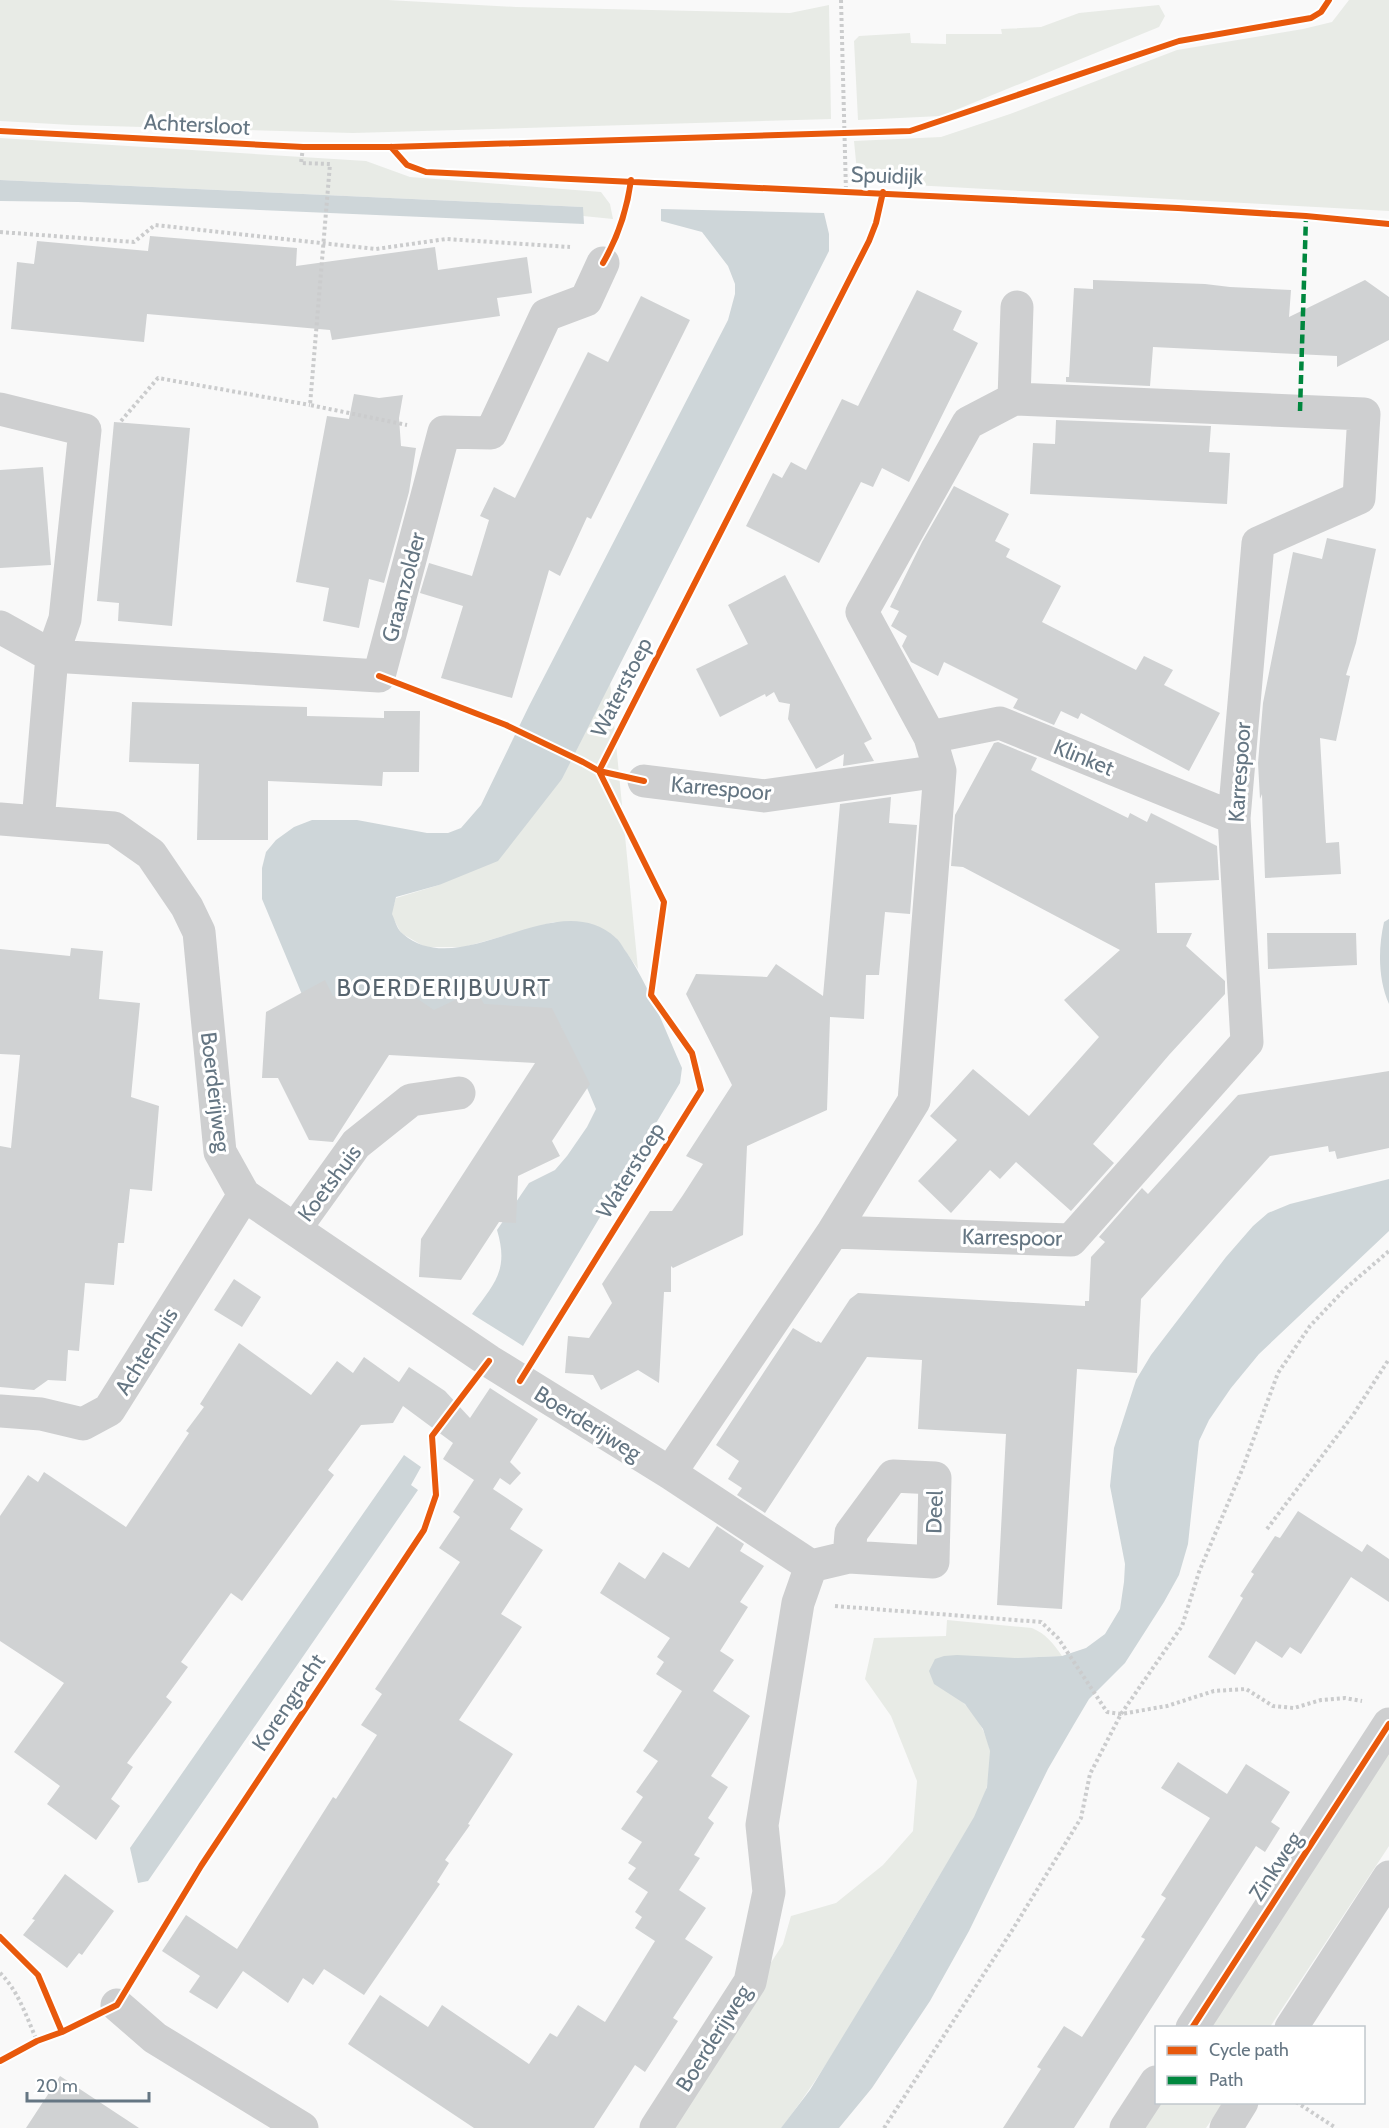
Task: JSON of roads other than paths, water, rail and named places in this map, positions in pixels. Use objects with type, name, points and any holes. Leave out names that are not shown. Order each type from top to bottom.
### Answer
[{"type":"street","name":"Graanzolder","points":[[0,627],[52,656],[379,676],[444,432],[491,433],[546,315],[586,300],[606,259]]},
{"type":"street","points":[[670,1473],[833,1232],[914,1101],[940,771],[930,737],[862,612],[968,423],[1014,399],[1017,307]]},
{"type":"street","name":"Karrespoor","points":[[833,1232],[1071,1240],[1247,1042],[1234,818],[1258,543],[1359,498],[1364,414],[1014,399]]},
{"type":"street","points":[[0,409],[85,430],[65,619],[52,656],[38,822]]},
{"type":"street","name":"Klinket","points":[[930,737],[1000,723],[1234,818]]},
{"type":"street","name":"Karrespoor","points":[[644,781],[764,796],[940,771]]},
{"type":"street","name":"Boerderijweg","points":[[0,819],[114,828],[151,854],[187,907],[199,933],[220,1152],[244,1195],[496,1366],[670,1473],[811,1566],[798,1603],[762,1825],[769,1892],[750,1982],[656,2128]]},
{"type":"street","name":"Koetshuis","points":[[295,1229],[356,1144],[411,1100],[459,1093]]},
{"type":"street","name":"Achterhuis","points":[[0,1411],[41,1414],[83,1424],[109,1410],[244,1195]]},
{"type":"street","points":[[811,1566],[849,1557]]},
{"type":"street","name":"Zinkweg","points":[[1193,2026],[1380,1715]]},
{"type":"street","points":[[1292,2026],[1389,1877]]},
{"type":"street","points":[[117,2005],[155,2038],[302,2128]]},
{"type":"street","points":[[1126,2128],[1155,2084]]},
{"type":"street","points":[[1226,2128],[1241,2104]]},
{"type":"district","name":"BOERDERIJBUURT","points":[[444,988]]}]
